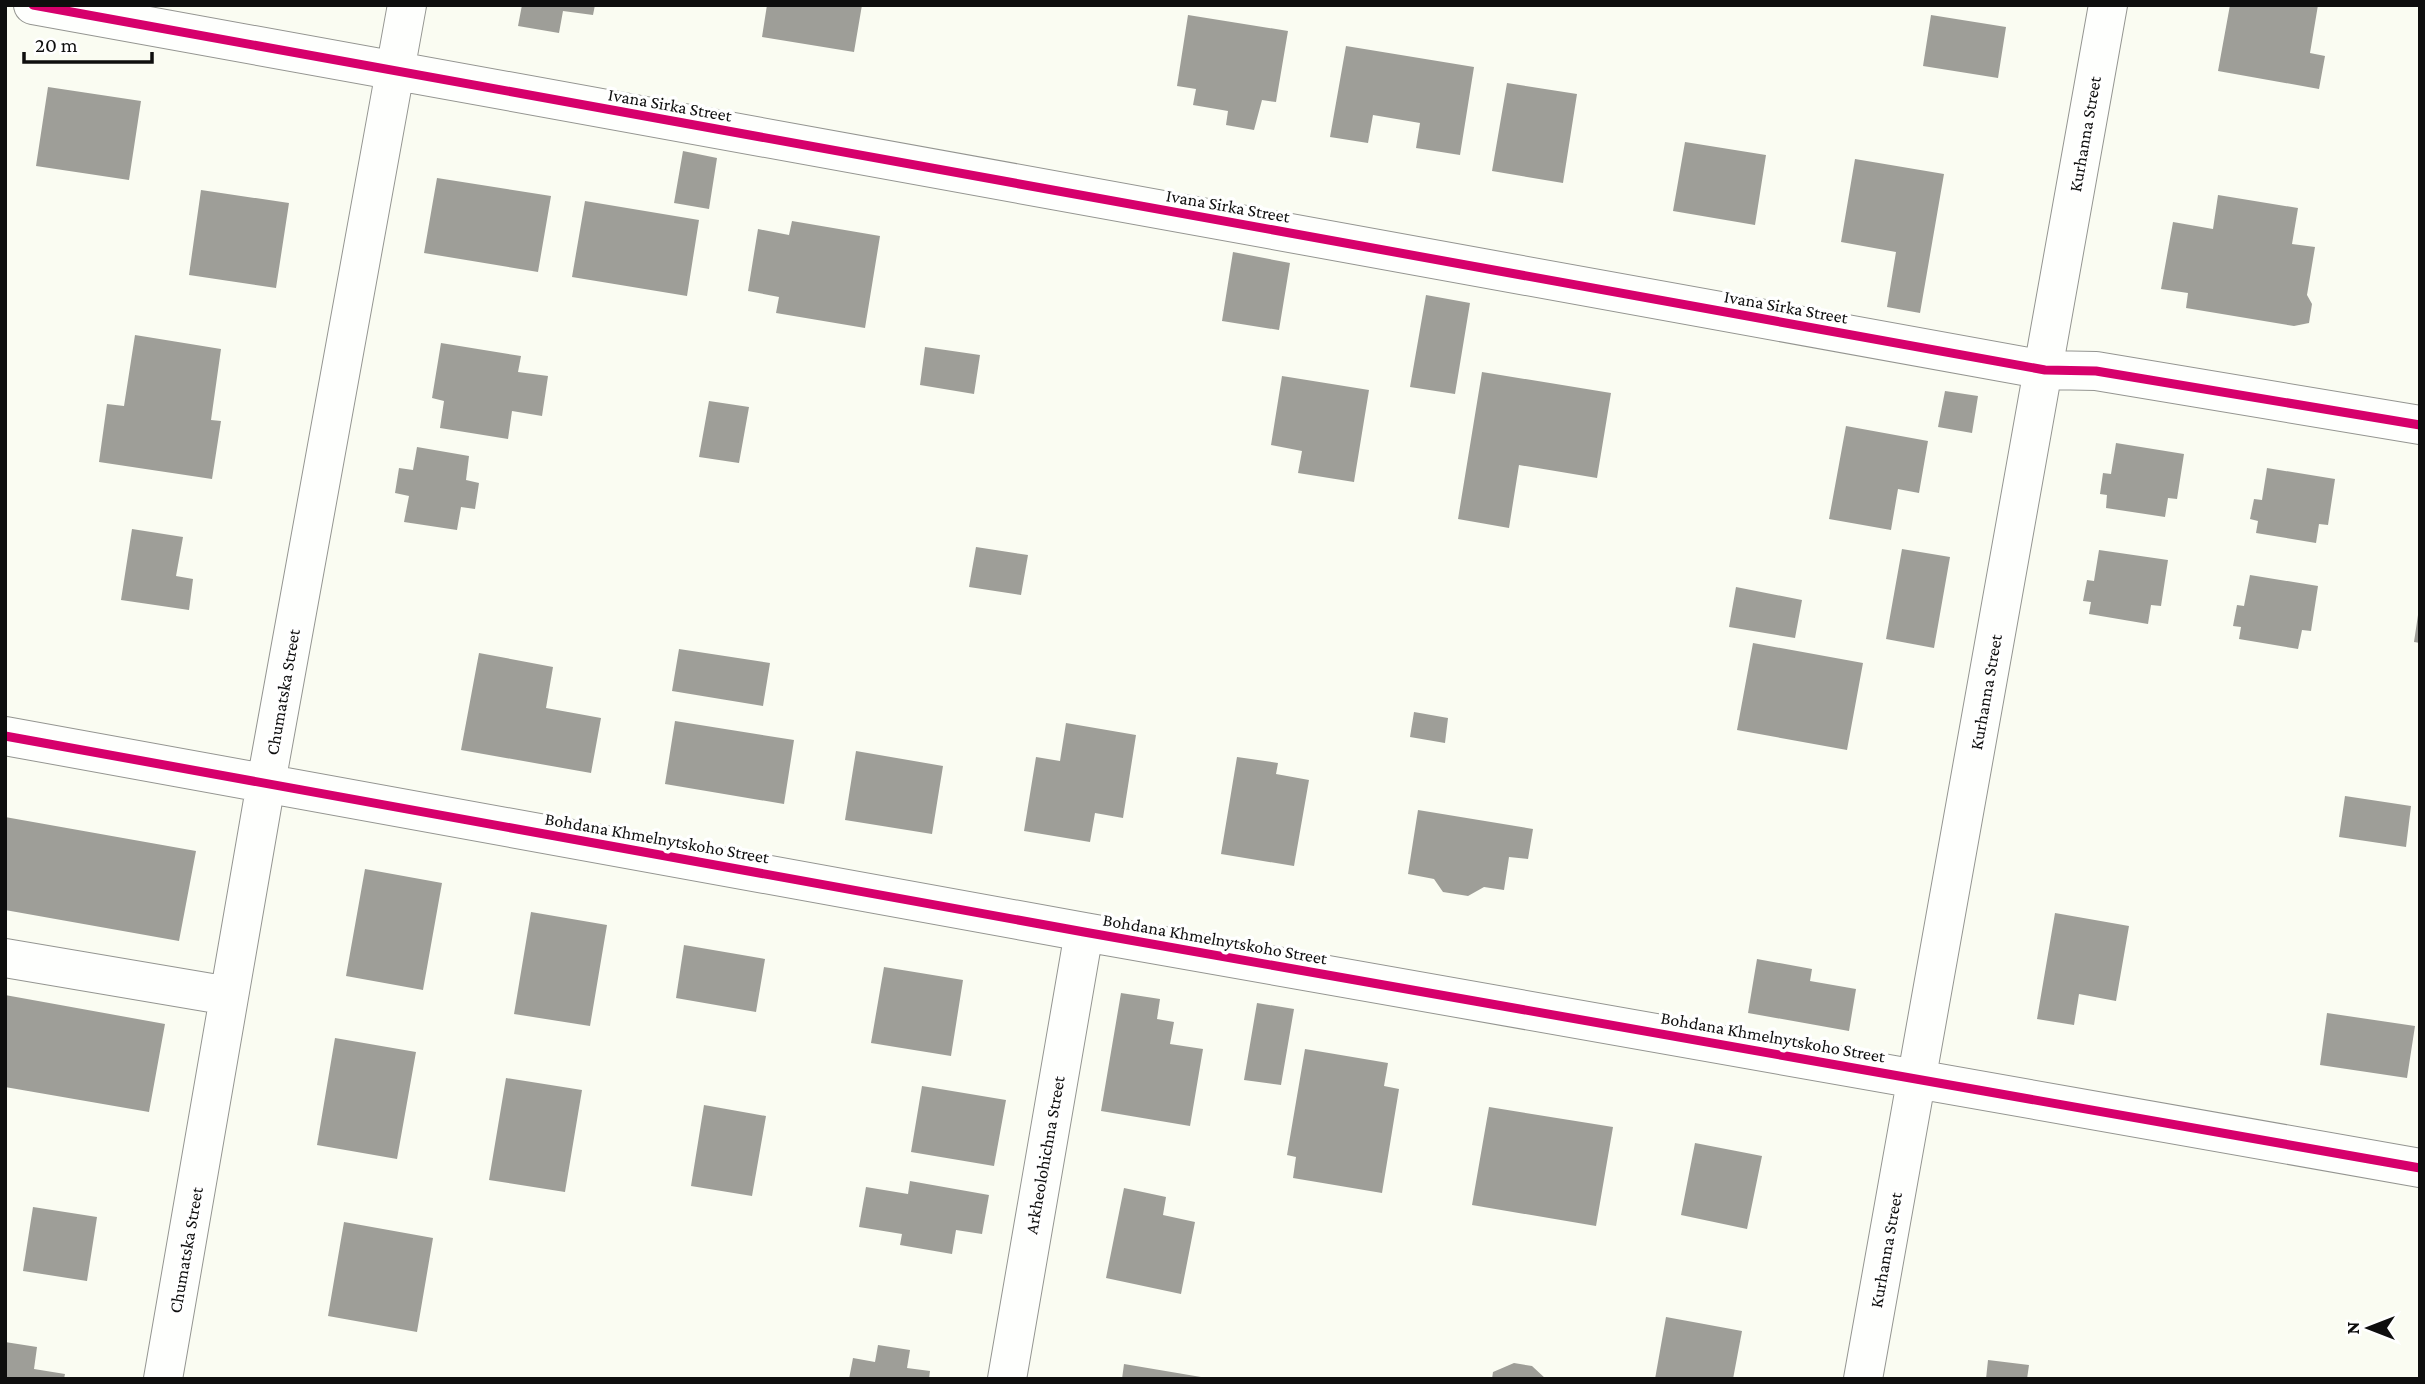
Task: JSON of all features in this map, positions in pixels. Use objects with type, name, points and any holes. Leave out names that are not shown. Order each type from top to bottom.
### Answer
[{"type":"street","name":"Ivana Sirka Street","points":[[33,5],[2045,370],[2096,371],[2420,425]]},
{"type":"street","name":"Chumatska Street","points":[[163,1379],[266,783],[407,5]]},
{"type":"street","name":"Kurhanna Street","points":[[1863,1379],[2108,5]]},
{"type":"street","name":"Bohdana Khmelnytskoho Street","points":[[5,736],[1084,932],[2420,1168]]},
{"type":"street","name":"Arkheolohichna Street","points":[[1007,1379],[1084,932]]},
{"type":"street","points":[[5,958],[229,996]]},
{"type":"building","points":[[522,5],[595,5],[593,15],[563,11],[559,33],[518,26]]},
{"type":"building","points":[[767,5],[862,5],[854,52],[762,37]]},
{"type":"building","points":[[2230,5],[2318,5],[2310,53],[2325,56],[2319,89],[2218,71]]},
{"type":"building","points":[[1188,15],[1288,31],[1276,102],[1262,100],[1254,130],[1226,125],[1228,111],[1193,105],[1196,89],[1177,86]]},
{"type":"building","points":[[1931,15],[2006,27],[1998,78],[1923,66]]},
{"type":"building","points":[[1346,46],[1474,67],[1460,155],[1416,148],[1420,123],[1373,115],[1368,143],[1330,137]]},
{"type":"building","points":[[1507,83],[1577,94],[1563,183],[1492,171]]},
{"type":"building","points":[[48,87],[141,101],[129,180],[36,166]]},
{"type":"building","points":[[1685,142],[1766,155],[1755,225],[1673,211]]},
{"type":"building","points":[[683,151],[717,158],[709,209],[674,203]]},
{"type":"building","points":[[1855,159],[1944,174],[1920,313],[1887,307],[1896,252],[1841,242]]},
{"type":"building","points":[[437,178],[551,196],[538,272],[424,253]]},
{"type":"building","points":[[201,190],[289,203],[276,288],[189,275]]},
{"type":"building","points":[[2218,195],[2298,208],[2292,244],[2315,247],[2307,295],[2312,304],[2309,323],[2294,326],[2186,308],[2188,293],[2161,289],[2173,222],[2213,229]]},
{"type":"building","points":[[585,201],[699,220],[687,296],[572,277]]},
{"type":"building","points":[[792,221],[880,236],[865,328],[776,313],[779,297],[748,291],[758,229],[789,235]]},
{"type":"building","points":[[1233,252],[1290,263],[1279,330],[1222,321]]},
{"type":"building","points":[[1426,295],[1470,303],[1455,394],[1410,387]]},
{"type":"building","points":[[135,335],[221,349],[211,420],[221,421],[212,479],[99,462],[107,404],[124,406]]},
{"type":"building","points":[[441,343],[521,356],[518,372],[548,376],[542,416],[512,411],[508,439],[440,428],[444,401],[432,398]]},
{"type":"building","points":[[925,347],[980,355],[974,394],[920,385]]},
{"type":"building","points":[[1482,372],[1611,393],[1597,478],[1519,465],[1509,528],[1458,519]]},
{"type":"building","points":[[1282,376],[1369,390],[1354,482],[1298,473],[1302,451],[1271,445]]},
{"type":"building","points":[[1945,391],[1978,396],[1972,433],[1938,427]]},
{"type":"building","points":[[709,401],[749,407],[739,463],[699,457]]},
{"type":"building","points":[[1846,426],[1928,441],[1919,493],[1898,489],[1891,530],[1829,519]]},
{"type":"building","points":[[2116,443],[2184,454],[2177,499],[2168,498],[2165,517],[2106,508],[2107,495],[2100,494],[2103,473],[2111,474]]},
{"type":"building","points":[[417,447],[469,456],[466,480],[479,483],[475,509],[461,507],[457,530],[404,522],[409,496],[395,493],[399,468],[413,470]]},
{"type":"building","points":[[2267,468],[2335,479],[2328,525],[2319,524],[2316,543],[2256,533],[2258,521],[2250,519],[2254,499],[2262,500]]},
{"type":"building","points":[[132,529],[183,537],[176,576],[193,579],[189,610],[121,600]]},
{"type":"building","points":[[976,547],[1028,555],[1021,595],[969,587]]},
{"type":"building","points":[[1902,549],[1950,557],[1934,648],[1886,639]]},
{"type":"building","points":[[2099,550],[2168,560],[2161,606],[2151,605],[2148,624],[2089,614],[2091,602],[2083,601],[2087,580],[2094,581]]},
{"type":"building","points":[[2250,575],[2318,586],[2311,631],[2302,630],[2298,649],[2239,639],[2241,627],[2233,626],[2237,605],[2244,606]]},
{"type":"building","points":[[1736,587],[1802,600],[1795,638],[1729,627]]},
{"type":"building","points":[[2420,615],[2420,643],[2414,642]]},
{"type":"building","points":[[1753,643],[1863,663],[1847,750],[1737,730]]},
{"type":"building","points":[[679,649],[770,663],[763,706],[672,691]]},
{"type":"building","points":[[479,653],[553,667],[546,708],[601,718],[591,773],[461,750]]},
{"type":"building","points":[[1414,712],[1448,718],[1445,743],[1410,737]]},
{"type":"building","points":[[675,721],[794,740],[784,804],[665,784]]},
{"type":"building","points":[[1066,723],[1136,735],[1123,818],[1095,813],[1090,842],[1024,831],[1036,757],[1060,761]]},
{"type":"building","points":[[856,751],[943,766],[932,834],[845,820]]},
{"type":"building","points":[[1237,757],[1278,763],[1276,774],[1309,780],[1294,866],[1221,854]]},
{"type":"building","points":[[2345,796],[2411,806],[2406,847],[2339,837]]},
{"type":"building","points":[[1418,810],[1533,829],[1528,859],[1509,857],[1504,890],[1484,887],[1468,896],[1443,892],[1434,879],[1408,874]]},
{"type":"building","points":[[5,817],[196,851],[179,941],[5,910]]},
{"type":"building","points":[[365,869],[442,883],[423,990],[346,976]]},
{"type":"building","points":[[531,912],[607,925],[590,1026],[514,1014]]},
{"type":"building","points":[[2055,913],[2129,926],[2116,1001],[2079,994],[2074,1025],[2037,1019]]},
{"type":"building","points":[[684,945],[765,959],[756,1012],[676,998]]},
{"type":"building","points":[[1757,959],[1812,969],[1810,981],[1856,989],[1849,1031],[1748,1013]]},
{"type":"building","points":[[884,967],[963,980],[951,1056],[871,1043]]},
{"type":"building","points":[[1121,993],[1160,999],[1157,1019],[1174,1022],[1170,1044],[1203,1049],[1190,1126],[1101,1111]]},
{"type":"building","points":[[5,995],[165,1024],[149,1112],[5,1087]]},
{"type":"building","points":[[1257,1003],[1294,1009],[1281,1085],[1244,1080]]},
{"type":"building","points":[[2327,1013],[2415,1026],[2407,1078],[2320,1065]]},
{"type":"building","points":[[335,1038],[416,1052],[397,1159],[317,1145]]},
{"type":"building","points":[[1305,1049],[1388,1063],[1384,1086],[1399,1089],[1382,1193],[1293,1178],[1296,1157],[1287,1155]]},
{"type":"building","points":[[506,1078],[582,1090],[565,1192],[489,1180]]},
{"type":"building","points":[[922,1086],[1006,1100],[994,1166],[911,1152]]},
{"type":"building","points":[[704,1105],[766,1116],[752,1196],[691,1186]]},
{"type":"building","points":[[1489,1107],[1613,1127],[1596,1226],[1472,1205]]},
{"type":"building","points":[[1695,1143],[1762,1156],[1747,1229],[1681,1215]]},
{"type":"building","points":[[910,1181],[989,1195],[982,1234],[956,1230],[952,1254],[900,1245],[902,1234],[859,1227],[866,1187],[908,1194]]},
{"type":"building","points":[[1124,1188],[1166,1197],[1163,1215],[1195,1222],[1181,1294],[1106,1278]]},
{"type":"building","points":[[33,1207],[97,1217],[87,1281],[23,1271]]},
{"type":"building","points":[[344,1222],[433,1238],[417,1332],[328,1316]]},
{"type":"building","points":[[1666,1317],[1742,1331],[1733,1379],[1655,1379]]},
{"type":"building","points":[[5,1342],[37,1347],[34,1369],[65,1374],[64,1379],[5,1379]]},
{"type":"building","points":[[878,1345],[910,1350],[907,1368],[930,1371],[929,1379],[849,1379],[853,1358],[875,1362]]},
{"type":"building","points":[[1988,1360],[2029,1365],[2027,1379],[1986,1379]]},
{"type":"building","points":[[1514,1363],[1532,1366],[1546,1379],[1492,1379],[1493,1372]]},
{"type":"building","points":[[1124,1364],[1201,1377],[1201,1379],[1122,1379]]},
{"type":"cycle path","points":[[33,5],[2045,370],[2096,371],[2420,425]]},
{"type":"cycle path","points":[[5,736],[1084,932],[2420,1168]]}]
